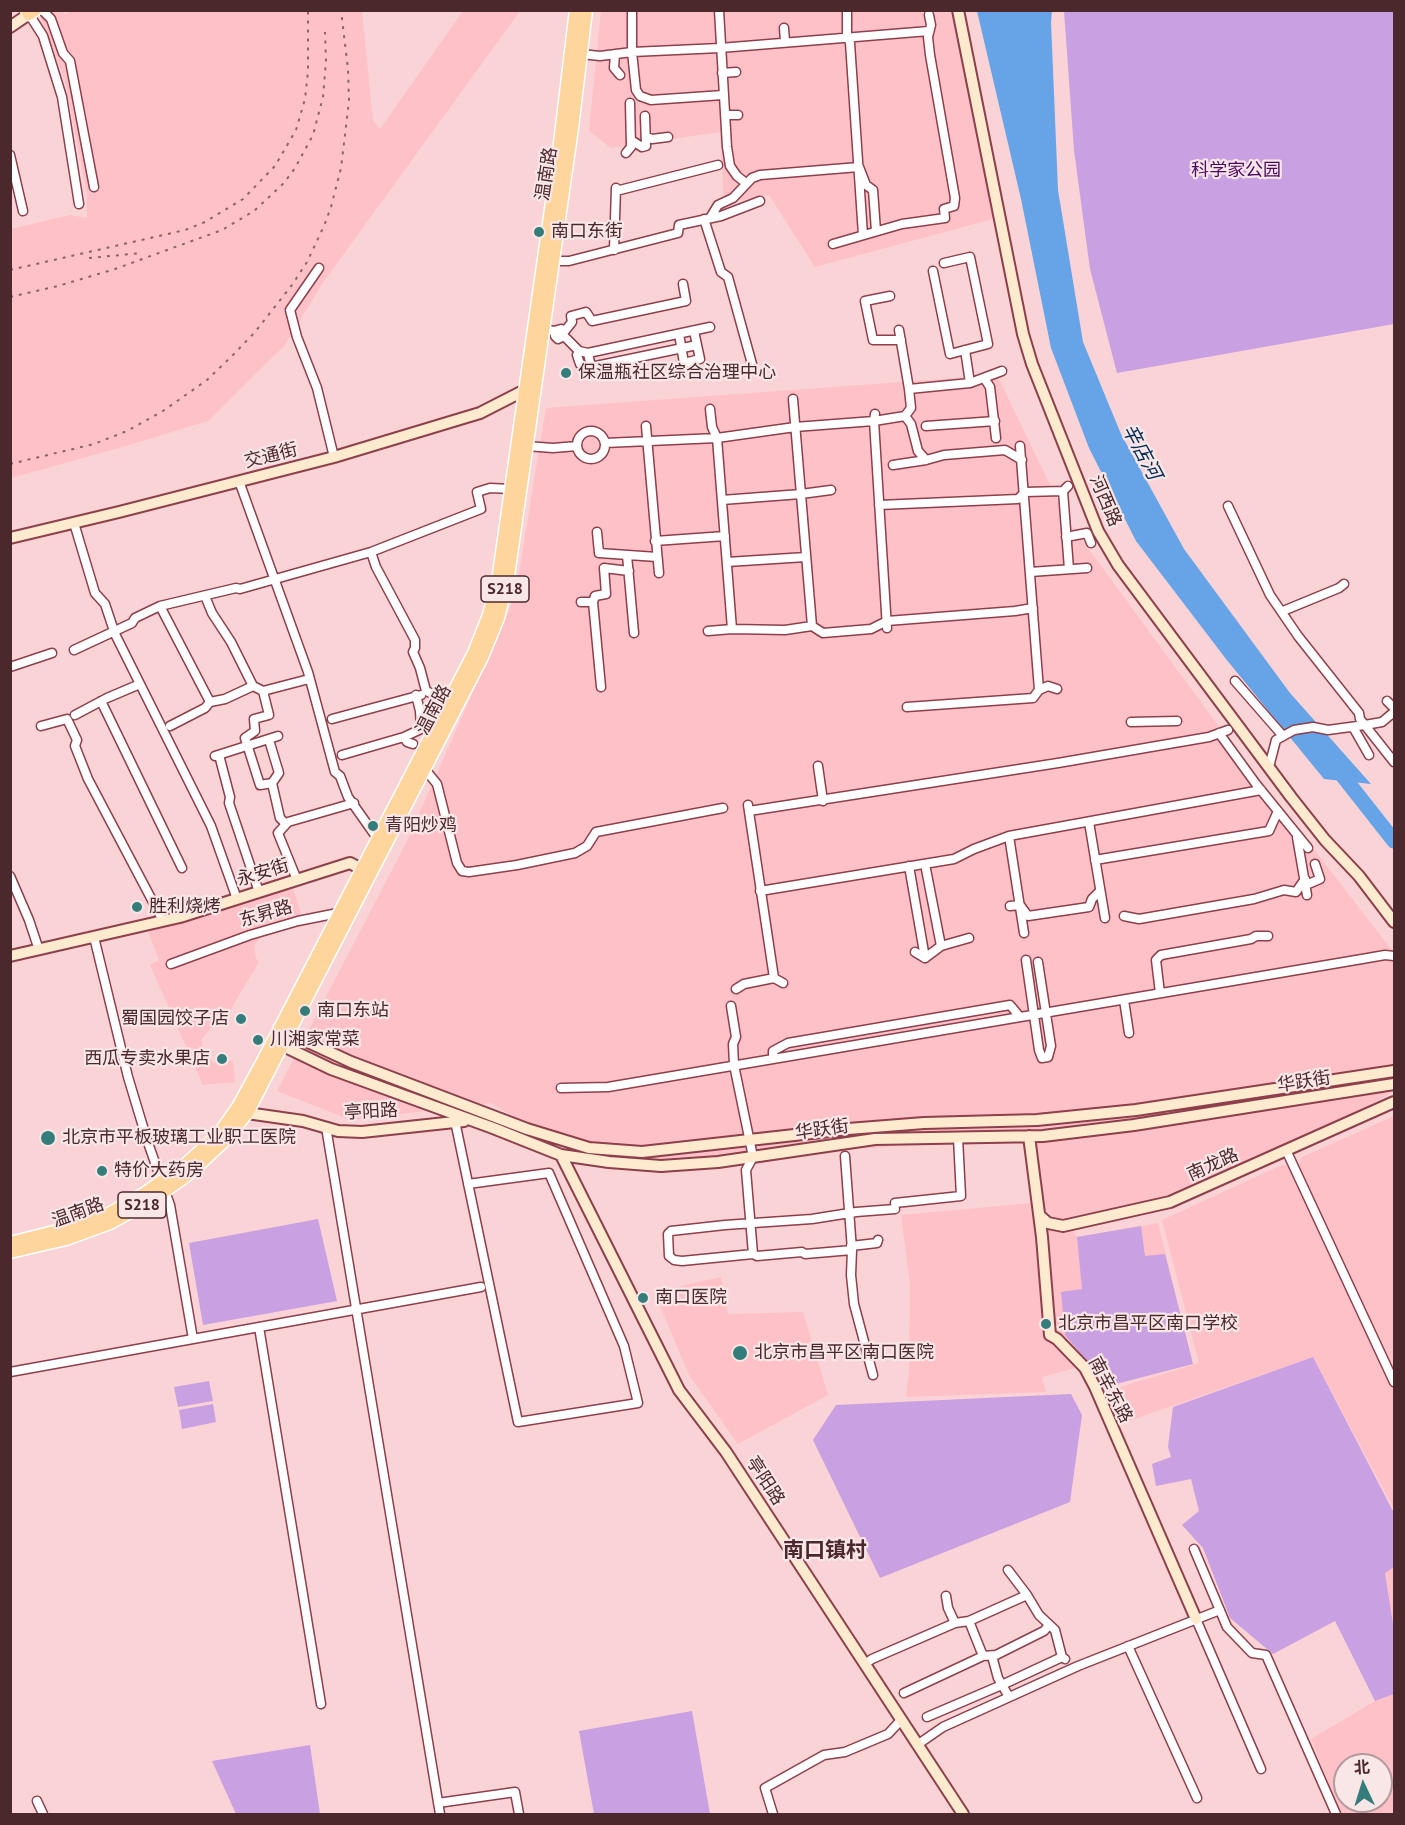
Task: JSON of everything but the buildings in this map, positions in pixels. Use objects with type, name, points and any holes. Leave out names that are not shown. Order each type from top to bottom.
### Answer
[{"type":"main road","name":"温南路","points":[[284,1030],[338,913],[365,871],[377,838],[474,653],[489,615],[499,574],[511,489],[529,391],[576,10]]},
{"type":"main road","name":"温南路","points":[[10,1252],[66,1239],[110,1223],[163,1186],[243,1110],[365,871],[424,768],[482,657],[498,618],[508,576],[526,446],[529,391],[548,330],[552,261],[572,128],[586,10]]},
{"type":"main road","name":"温南路","points":[[10,1243],[70,1228],[106,1215],[163,1186]]},
{"type":"street","points":[[42,10],[51,19],[63,53],[70,61],[94,187]]},
{"type":"street","points":[[632,10],[632,52],[636,90],[640,96],[651,100],[723,95]]},
{"type":"street","points":[[719,10],[723,95],[730,166],[746,183]]},
{"type":"street","points":[[847,10],[863,235]]},
{"type":"street","name":"河西路","points":[[957,10],[1023,334],[1032,364],[1098,531],[1118,565],[1269,767],[1325,840],[1359,876],[1395,922]]},
{"type":"street","points":[[10,27],[30,12],[43,36],[62,97],[79,204]]},
{"type":"street","points":[[833,244],[902,224],[945,218],[944,209],[954,207],[955,198],[930,55],[929,15]]},
{"type":"street","points":[[784,28],[785,42]]},
{"type":"street","points":[[581,54],[600,56],[929,31]]},
{"type":"street","points":[[615,54],[614,68],[620,75]]},
{"type":"street","points":[[722,73],[736,72]]},
{"type":"street","points":[[626,153],[631,147],[627,103],[635,104],[640,96]]},
{"type":"street","points":[[725,115],[738,115]]},
{"type":"street","points":[[631,140],[642,147],[646,146],[645,116]]},
{"type":"street","points":[[647,137],[652,139],[668,137]]},
{"type":"street","points":[[10,155],[23,211]]},
{"type":"street","points":[[614,250],[616,190],[649,179],[708,165],[718,165]]},
{"type":"street","points":[[859,166],[866,185],[873,190],[876,231]]},
{"type":"street","points":[[707,219],[718,205],[733,198],[746,183],[760,175],[859,166]]},
{"type":"street","points":[[552,261],[569,261],[678,233],[679,225],[721,216],[759,201]]},
{"type":"street","points":[[707,219],[721,272],[728,277],[752,364]]},
{"type":"street","points":[[933,271],[950,354],[988,344],[970,257],[944,263]]},
{"type":"street","points":[[319,268],[290,310],[297,338],[317,388],[334,457]]},
{"type":"street","points":[[548,330],[558,339],[572,322],[571,316],[586,312],[592,321],[686,301],[683,284]]},
{"type":"street","points":[[890,296],[865,302],[873,340],[901,340]]},
{"type":"street","points":[[580,364],[577,355],[583,352],[710,327]]},
{"type":"street","points":[[605,443],[717,438],[795,427],[905,416],[911,408],[900,330]]},
{"type":"street","points":[[679,334],[684,363],[700,359],[694,331]]},
{"type":"street","points":[[564,334],[583,352],[591,367],[697,345]]},
{"type":"street","points":[[965,350],[970,383]]},
{"type":"street","points":[[909,389],[970,383],[1002,371]]},
{"type":"street","points":[[984,378],[990,387],[996,438]]},
{"type":"street","name":"交通街","points":[[10,538],[334,457],[480,413],[529,391]]},
{"type":"street","points":[[793,399],[812,626]]},
{"type":"street","points":[[710,409],[712,427],[717,438],[732,629]]},
{"type":"street","points":[[905,416],[911,424],[918,452],[926,460]]},
{"type":"street","points":[[874,418],[887,625]]},
{"type":"street","points":[[926,426],[995,421]]},
{"type":"street","points":[[646,426],[659,573]]},
{"type":"street","points":[[587,431],[597,432],[605,443],[603,452],[592,459],[580,454],[577,446],[579,436],[587,431]]},
{"type":"street","points":[[526,446],[553,448],[577,446]]},
{"type":"street","points":[[1020,446],[1040,690]]},
{"type":"street","points":[[893,465],[944,455],[1005,450],[1022,460]]},
{"type":"street","points":[[239,481],[309,679],[335,772],[340,776],[348,796],[377,838]]},
{"type":"street","points":[[74,650],[132,623],[135,618],[160,606],[236,588],[240,589],[371,552],[481,509],[477,492],[490,488],[511,489]]},
{"type":"street","points":[[879,505],[1018,499],[1025,492],[1065,488],[1069,570]]},
{"type":"street","points":[[722,500],[831,490]]},
{"type":"street","points":[[1228,506],[1270,595],[1298,636],[1359,713],[1360,719],[1395,762]]},
{"type":"street","points":[[74,523],[95,593],[105,604],[140,684],[211,826],[237,899]]},
{"type":"street","points":[[597,532],[599,554],[657,557]]},
{"type":"street","points":[[1066,537],[1087,533],[1091,543]]},
{"type":"street","points":[[656,541],[725,536]]},
{"type":"street","points":[[371,552],[376,567],[415,640],[413,652],[426,691]]},
{"type":"street","points":[[627,555],[634,633]]},
{"type":"street","points":[[727,561],[806,557]]},
{"type":"street","points":[[601,687],[593,602],[595,596],[606,594],[604,568],[629,571]]},
{"type":"street","points":[[1030,572],[1087,568]]},
{"type":"street","points":[[1283,611],[1344,584]]},
{"type":"street","points":[[205,596],[212,613],[231,642],[253,686],[263,691],[309,679]]},
{"type":"street","points":[[581,602],[593,602]]},
{"type":"street","points":[[160,606],[210,702]]},
{"type":"street","points":[[708,631],[785,630],[812,626],[823,633],[1015,612],[1033,608]]},
{"type":"street","points":[[10,667],[52,653]]},
{"type":"street","points":[[1235,681],[1283,736]]},
{"type":"street","points":[[75,715],[140,684]]},
{"type":"street","points":[[170,726],[205,708],[210,702],[225,699],[253,686]]},
{"type":"street","points":[[907,707],[1033,698],[1040,690],[1048,686],[1058,689]]},
{"type":"street","points":[[263,691],[269,715],[254,719],[255,731],[245,738],[260,785],[272,783],[279,773],[268,740]]},
{"type":"street","points":[[426,691],[449,700]]},
{"type":"street","points":[[332,718],[423,694],[426,691]]},
{"type":"street","points":[[342,755],[404,737],[421,729],[416,695]]},
{"type":"street","points":[[101,701],[182,868]]},
{"type":"street","points":[[1269,767],[1276,740],[1283,736],[1294,730],[1313,727],[1328,729],[1383,722],[1395,710],[1387,701]]},
{"type":"street","points":[[41,726],[67,719],[77,740],[75,746],[88,778],[163,921]]},
{"type":"street","points":[[1131,722],[1177,722]]},
{"type":"street","points":[[1353,727],[1369,755]]},
{"type":"street","points":[[774,978],[748,808],[823,801],[1081,759],[1223,732],[1261,790],[1308,848]]},
{"type":"street","points":[[259,892],[229,803],[230,797],[217,756],[278,736]]},
{"type":"street","points":[[404,737],[412,744]]},
{"type":"street","points":[[818,766],[823,801]]},
{"type":"street","points":[[424,768],[437,784],[457,863],[462,871],[469,872],[575,853],[587,846],[596,831],[723,808]]},
{"type":"street","points":[[272,783],[280,818],[286,825]]},
{"type":"street","points":[[760,891],[954,859],[1009,836],[1261,790]]},
{"type":"street","points":[[297,880],[278,834],[286,825],[354,803]]},
{"type":"street","points":[[1095,860],[1269,831],[1278,811]]},
{"type":"street","points":[[1089,822],[1105,918]]},
{"type":"street","points":[[1296,834],[1307,895]]},
{"type":"street","points":[[1009,836],[1015,906],[1024,933]]},
{"type":"street","name":"永安街","points":[[10,956],[163,921],[350,863],[365,871]]},
{"type":"street","points":[[925,864],[941,946]]},
{"type":"street","points":[[1124,916],[1139,919],[1254,899],[1284,890],[1296,892],[1305,882],[1320,879],[1316,864]]},
{"type":"street","points":[[909,866],[926,958]]},
{"type":"street","points":[[10,876],[39,950]]},
{"type":"street","points":[[1015,906],[1028,916],[1089,907],[1092,899],[1100,891]]},
{"type":"street","name":"东昇路","points":[[171,964],[250,935],[298,921],[338,913]]},
{"type":"street","points":[[1160,993],[1156,960],[1161,955],[1251,939],[1256,936],[1268,936]]},
{"type":"street","points":[[94,937],[128,1077],[170,1205],[193,1339]]},
{"type":"street","points":[[926,958],[941,946],[969,938]]},
{"type":"street","points":[[915,952],[926,958]]},
{"type":"street","points":[[561,1088],[608,1088],[1047,1011],[1059,1011],[1374,957],[1395,956]]},
{"type":"street","points":[[1026,960],[1042,1058],[1048,1057],[1051,1046],[1038,962]]},
{"type":"street","points":[[736,989],[744,984],[774,978],[783,983]]},
{"type":"street","points":[[1124,1000],[1129,1033]]},
{"type":"street","points":[[773,1059],[773,1051],[788,1043],[986,1009],[1010,1005],[1020,1017]]},
{"type":"street","points":[[730,1006],[736,1037],[733,1044],[734,1065],[753,1157],[746,1170],[753,1254]]},
{"type":"street","name":"华跃街","points":[[284,1030],[351,1062],[526,1130],[589,1148],[642,1152],[870,1127],[1037,1120],[1125,1111],[1395,1071]]},
{"type":"street","name":"华跃街","points":[[277,1043],[331,1069],[561,1155],[661,1166],[718,1162],[875,1139],[1029,1136],[1134,1125],[1395,1084]]},
{"type":"street","name":"南龙路","points":[[1040,1216],[1048,1223],[1063,1226],[1162,1204],[1395,1102]]},
{"type":"street","name":"亭阳路","points":[[243,1110],[303,1120],[338,1131],[362,1132],[472,1121]]},
{"type":"street","points":[[455,1121],[468,1185],[518,1422],[638,1403],[624,1346],[549,1173],[468,1185]]},
{"type":"street","points":[[326,1127],[440,1815]]},
{"type":"street","name":"南辛东路","points":[[1029,1136],[1040,1216],[1050,1335],[1057,1339],[1085,1368],[1095,1387],[1196,1619]]},
{"type":"street","points":[[878,1240],[877,1243],[851,1248],[805,1254],[802,1252],[758,1256],[753,1254],[682,1261],[674,1260],[669,1256],[668,1234],[671,1231],[848,1215],[961,1196],[958,1138]]},
{"type":"street","points":[[1286,1150],[1395,1382]]},
{"type":"street","name":"亭阳路","points":[[561,1155],[679,1390],[726,1452],[963,1815]]},
{"type":"street","points":[[845,1156],[851,1248],[850,1275],[854,1304],[873,1375]]},
{"type":"street","points":[[10,1372],[481,1287]]},
{"type":"street","points":[[259,1327],[321,1704]]},
{"type":"street","points":[[1194,1549],[1227,1627],[1252,1653],[1266,1655],[1336,1815]]},
{"type":"street","points":[[927,1717],[1063,1658],[1056,1639],[1057,1634],[1037,1611],[1008,1570]]},
{"type":"street","points":[[865,1664],[955,1623],[969,1622],[1027,1595]]},
{"type":"street","points":[[946,1596],[948,1608],[955,1623]]},
{"type":"street","points":[[917,1744],[943,1727],[1078,1666],[1220,1610]]},
{"type":"street","points":[[1196,1619],[1261,1769]]},
{"type":"street","points":[[969,1622],[993,1665],[1000,1684],[1009,1697]]},
{"type":"street","points":[[904,1693],[1044,1631],[1049,1626]]},
{"type":"street","points":[[1128,1646],[1197,1797]]},
{"type":"street","points":[[772,1815],[765,1788],[824,1755],[844,1752],[888,1734],[901,1720]]},
{"type":"street","points":[[438,1803],[515,1792],[519,1815]]},
{"type":"street","points":[[37,1801],[43,1815]]},
{"type":"shaded area","points":[[57,10],[65,14],[72,10],[362,11],[373,121],[380,129],[463,11],[520,11],[322,284],[285,345],[208,421],[11,478],[11,229],[70,215],[87,218],[87,195],[65,81],[41,19]]},
{"type":"shaded area","points":[[601,11],[955,11],[993,219],[815,267],[769,195],[724,204],[720,132],[611,148],[589,131]]},
{"type":"shaded area","points":[[997,375],[1066,518],[1214,720],[1394,953],[1394,1091],[1347,1118],[1160,1198],[1056,1220],[1044,1209],[1032,1139],[593,1166],[491,1103],[351,1120],[277,1091],[407,841],[515,597],[546,408]]},
{"type":"shaded area","points":[[293,888],[304,924],[263,934],[254,946],[259,962],[220,1027],[211,1028],[202,1039],[203,1055],[213,1062],[233,1061],[235,1082],[203,1085],[150,965],[159,960],[148,931]]},
{"type":"shaded area","points":[[1394,1116],[1394,1509],[1313,1357],[1120,1424],[1108,1386],[1075,1368],[1042,1377],[1046,1392],[906,1397],[909,1370],[910,1285],[901,1215],[1032,1203],[1034,1212],[1045,1229],[1072,1230],[1077,1237],[1158,1223],[1193,1364],[1109,1386],[1114,1389],[1199,1363],[1162,1220],[1282,1165],[1289,1166],[1299,1163],[1302,1157]]},
{"type":"shaded area","points":[[721,1277],[728,1314],[803,1312],[828,1395],[738,1444],[689,1375],[654,1292]]},
{"type":"shaded area","points":[[1394,1567],[1394,1630],[1385,1572]]},
{"type":"shaded area","points":[[1394,1694],[1394,1814],[1341,1813],[1393,1813],[1393,1753],[1333,1753],[1333,1794],[1311,1739],[1375,1701]]},
{"type":"green space","name":"科学家公园","points":[[1064,11],[1394,11],[1394,324],[1117,373],[1090,269],[1074,150]]},
{"type":"green space","points":[[318,1219],[337,1301],[203,1325],[189,1243]]},
{"type":"green space","points":[[1141,1226],[1145,1256],[1165,1254],[1193,1364],[1108,1386],[1065,1335],[1061,1292],[1082,1289],[1077,1237]]},
{"type":"green space","points":[[1313,1357],[1394,1513],[1394,1567],[1385,1573],[1394,1630],[1394,1694],[1375,1701],[1335,1621],[1273,1654],[1230,1618],[1203,1548],[1182,1525],[1199,1511],[1191,1479],[1156,1486],[1152,1464],[1171,1457],[1168,1447],[1173,1407]]},
{"type":"green space","points":[[209,1381],[213,1401],[178,1407],[174,1387]]},
{"type":"green space","points":[[1071,1394],[1082,1415],[1070,1502],[880,1578],[813,1440],[836,1405]]},
{"type":"green space","points":[[213,1404],[216,1422],[182,1429],[179,1410]]},
{"type":"green space","points":[[692,1711],[710,1814],[594,1814],[579,1731]]},
{"type":"green space","points":[[310,1745],[320,1814],[236,1814],[212,1761]]},
{"type":"water","points":[[977,11],[1052,11],[1058,190],[1083,342],[1121,434],[1184,549],[1290,693],[1371,784],[1324,779],[1226,659],[1136,541],[1089,448],[1051,348],[1021,199]]},
{"type":"waterway","name":"辛店河","points":[[1335,766],[1394,841]]},
{"type":"railway","points":[[10,270],[185,230],[205,222],[243,199],[275,166],[296,130],[305,99],[308,71],[308,10]]},
{"type":"railway","points":[[10,464],[94,444],[127,431],[163,411],[207,380],[232,356],[255,332],[292,285],[307,262],[324,226],[341,168],[349,101],[348,69],[341,10]]},
{"type":"railway","points":[[10,297],[115,269],[222,230],[254,211],[284,183],[313,135],[323,97],[326,61],[325,32]]},
{"type":"railway","points":[[89,258],[142,253]]},
{"type":"place","name":"南口东街","points":[[539,232]]},
{"type":"place","name":"保温瓶社区综合治理中心","points":[[566,373]]},
{"type":"place","name":"青阳炒鸡","points":[[373,826]]},
{"type":"place","name":"胜利烧烤","points":[[137,907]]},
{"type":"place","name":"南口东站","points":[[305,1011]]},
{"type":"place","name":"蜀国园饺子店","points":[[241,1019]]},
{"type":"place","name":"川湘家常菜","points":[[258,1040]]},
{"type":"place","name":"西瓜专卖水果店","points":[[222,1059]]},
{"type":"place","name":"北京市平板玻璃工业职工医院","points":[[48,1138]]},
{"type":"place","name":"特价大药房","points":[[102,1171]]},
{"type":"place","name":"南口医院","points":[[643,1298]]},
{"type":"place","name":"北京市昌平区南口学校","points":[[1046,1324]]},
{"type":"place","name":"北京市昌平区南口医院","points":[[740,1353]]},
{"type":"district","name":"南口镇村","points":[[825,1551]]}]
